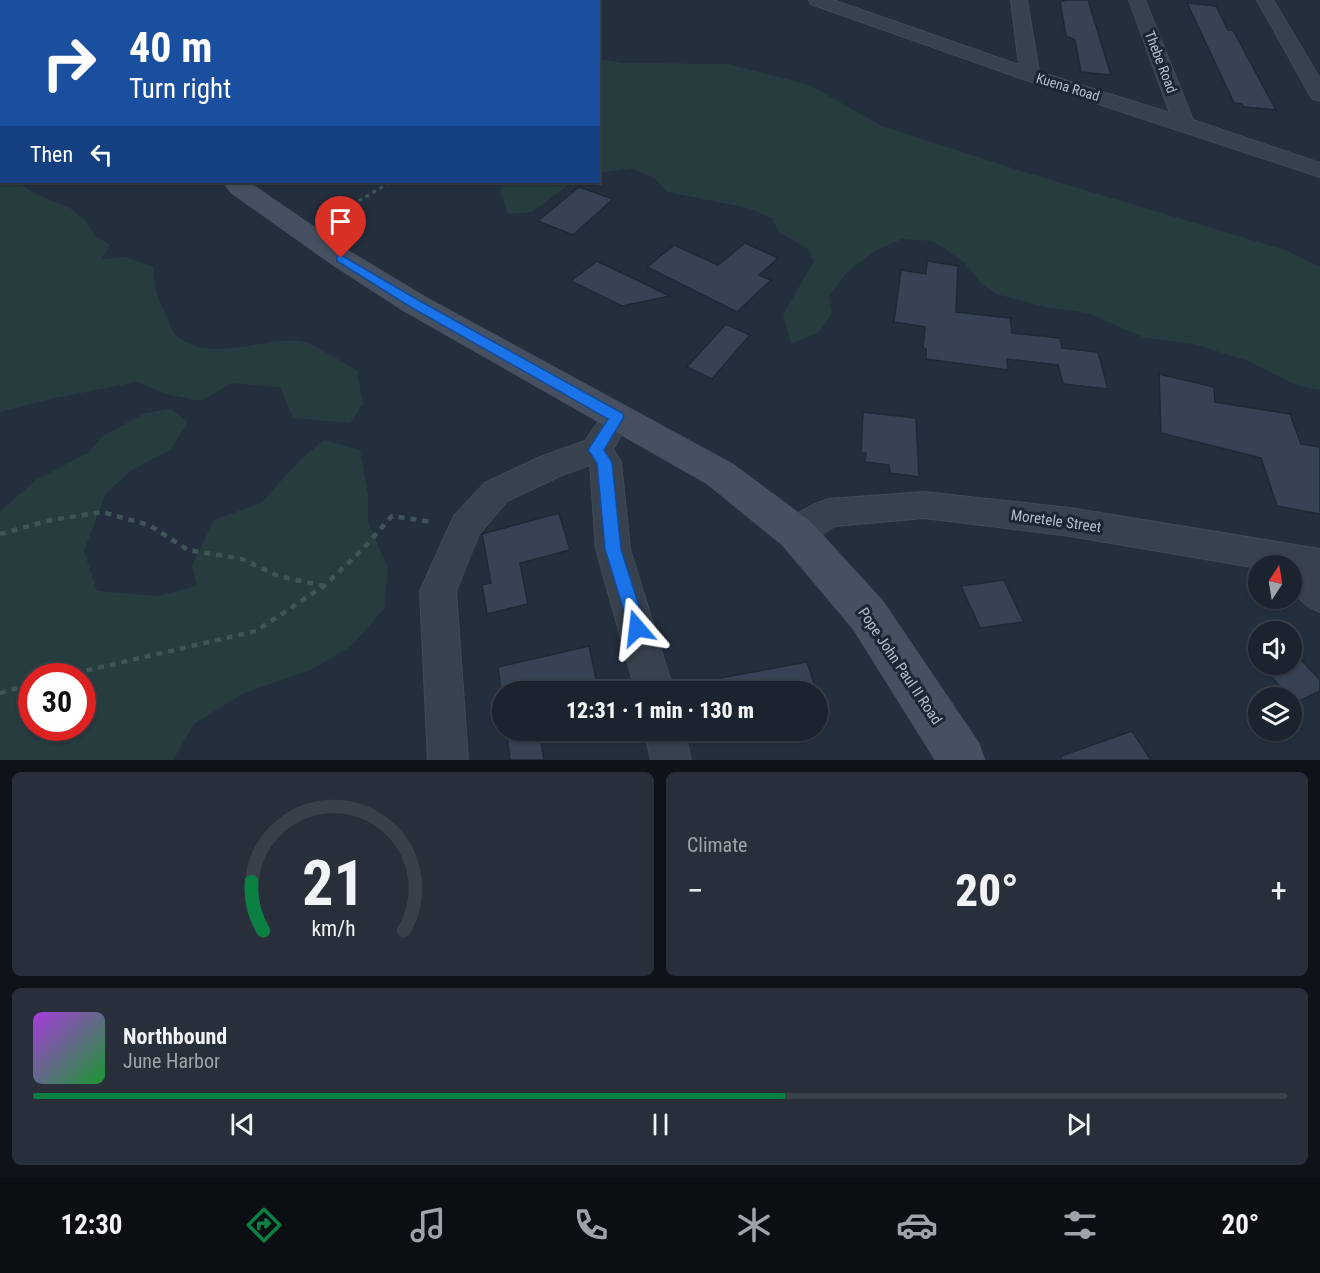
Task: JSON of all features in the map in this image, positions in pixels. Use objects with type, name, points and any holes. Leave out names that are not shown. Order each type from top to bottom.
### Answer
[{"type":"main road","name":"Pope John Paul II Road","points":[[237,183],[305,232],[413,303],[720,474],[796,533],[868,615],[962,760]]},
{"type":"street","name":"Kuena Road","points":[[816,0],[1030,75],[1184,123],[1320,170]]},
{"type":"street","points":[[1019,0],[1030,75]]},
{"type":"street","name":"Thebe Road","points":[[1137,0],[1184,123]]},
{"type":"street","points":[[1264,0],[1320,95]]},
{"type":"street","points":[[448,760],[438,591],[466,526],[496,492],[551,466],[596,450],[617,417]]},
{"type":"street","points":[[596,450],[605,462],[613,549],[652,681]]},
{"type":"street","name":"Moretele Street","points":[[796,533],[830,513],[924,504],[1070,522],[1304,560]]},
{"type":"street","points":[[1304,560],[1320,596]]},
{"type":"street","points":[[667,741],[671,760]]},
{"type":"path","points":[[305,232],[389,183]]},
{"type":"path","points":[[0,534],[51,520],[102,512],[149,525],[188,550],[242,560],[278,576],[324,586]]},
{"type":"path","points":[[96,668],[256,631],[324,586],[363,549],[392,516],[466,526]]},
{"type":"path","points":[[0,693],[18,688]]},
{"type":"green space","points":[[600,59],[622,63],[728,64],[809,85],[882,126],[1021,171],[1285,250],[1320,267],[1320,390],[1296,385],[1248,361],[1194,344],[1145,338],[1088,313],[1045,307],[996,294],[981,283],[965,263],[933,241],[902,239],[875,251],[846,273],[829,296],[832,313],[819,332],[791,344],[783,315],[814,261],[808,249],[779,232],[772,218],[748,208],[667,192],[654,178],[631,168],[600,173]]},
{"type":"green space","points":[[0,183],[19,183],[34,193],[70,208],[85,220],[94,235],[110,245],[102,259],[125,257],[154,267],[157,292],[171,328],[176,335],[189,344],[219,349],[285,341],[305,342],[357,370],[363,404],[350,423],[293,418],[280,387],[232,383],[201,401],[170,395],[136,382],[55,398],[0,412]]},
{"type":"green space","points":[[502,183],[571,183],[532,212],[508,214],[501,194]]},
{"type":"green space","points":[[171,409],[188,422],[171,449],[132,470],[106,493],[84,551],[97,591],[158,596],[197,586],[192,566],[214,520],[261,503],[299,461],[324,440],[360,450],[368,494],[368,522],[388,568],[384,609],[351,646],[313,669],[242,694],[194,724],[173,760],[0,760],[0,511],[36,480],[88,453],[103,436],[145,413]]},
{"type":"building","points":[[1088,0],[1111,75],[1081,72],[1075,40],[1066,36],[1060,2]]},
{"type":"building","points":[[1187,3],[1216,6],[1228,30],[1233,30],[1276,110],[1244,107],[1242,104],[1234,103]]},
{"type":"building","points":[[579,187],[613,199],[573,235],[538,221]]},
{"type":"building","points":[[745,243],[778,258],[759,275],[771,280],[737,312],[647,267],[674,245],[718,265]]},
{"type":"building","points":[[597,261],[670,296],[622,306],[571,281]]},
{"type":"building","points":[[927,261],[958,266],[956,312],[1010,318],[1012,333],[1060,338],[1062,348],[1098,352],[1108,389],[1063,384],[1058,365],[1007,359],[1008,370],[926,359],[926,349],[923,348],[925,327],[894,322],[901,270],[926,274]]},
{"type":"building","points":[[726,324],[750,335],[712,379],[687,367]]},
{"type":"building","points":[[1159,374],[1214,387],[1215,402],[1290,414],[1301,444],[1320,447],[1320,514],[1277,506],[1261,458],[1161,433]]},
{"type":"building","points":[[863,412],[916,418],[919,477],[890,473],[889,465],[865,462],[866,453],[861,453]]},
{"type":"building","points":[[559,513],[570,550],[520,563],[528,604],[487,614],[482,585],[491,583],[482,534]]},
{"type":"building","points":[[1004,580],[1024,622],[980,628],[961,586]]},
{"type":"building","points":[[589,646],[597,681],[500,681],[498,667]]},
{"type":"building","points":[[1302,661],[1320,680],[1320,691],[1302,700],[1302,687],[1281,687],[1270,675],[1302,675]]},
{"type":"building","points":[[807,662],[813,681],[720,681],[720,678]]},
{"type":"building","points":[[1132,731],[1151,760],[1062,760],[1061,756]]},
{"type":"building","points":[[507,741],[541,741],[544,760],[510,760]]},
{"type":"route","points":[[341,258],[413,303],[617,417],[596,450],[605,462],[613,549],[637,628]]}]
